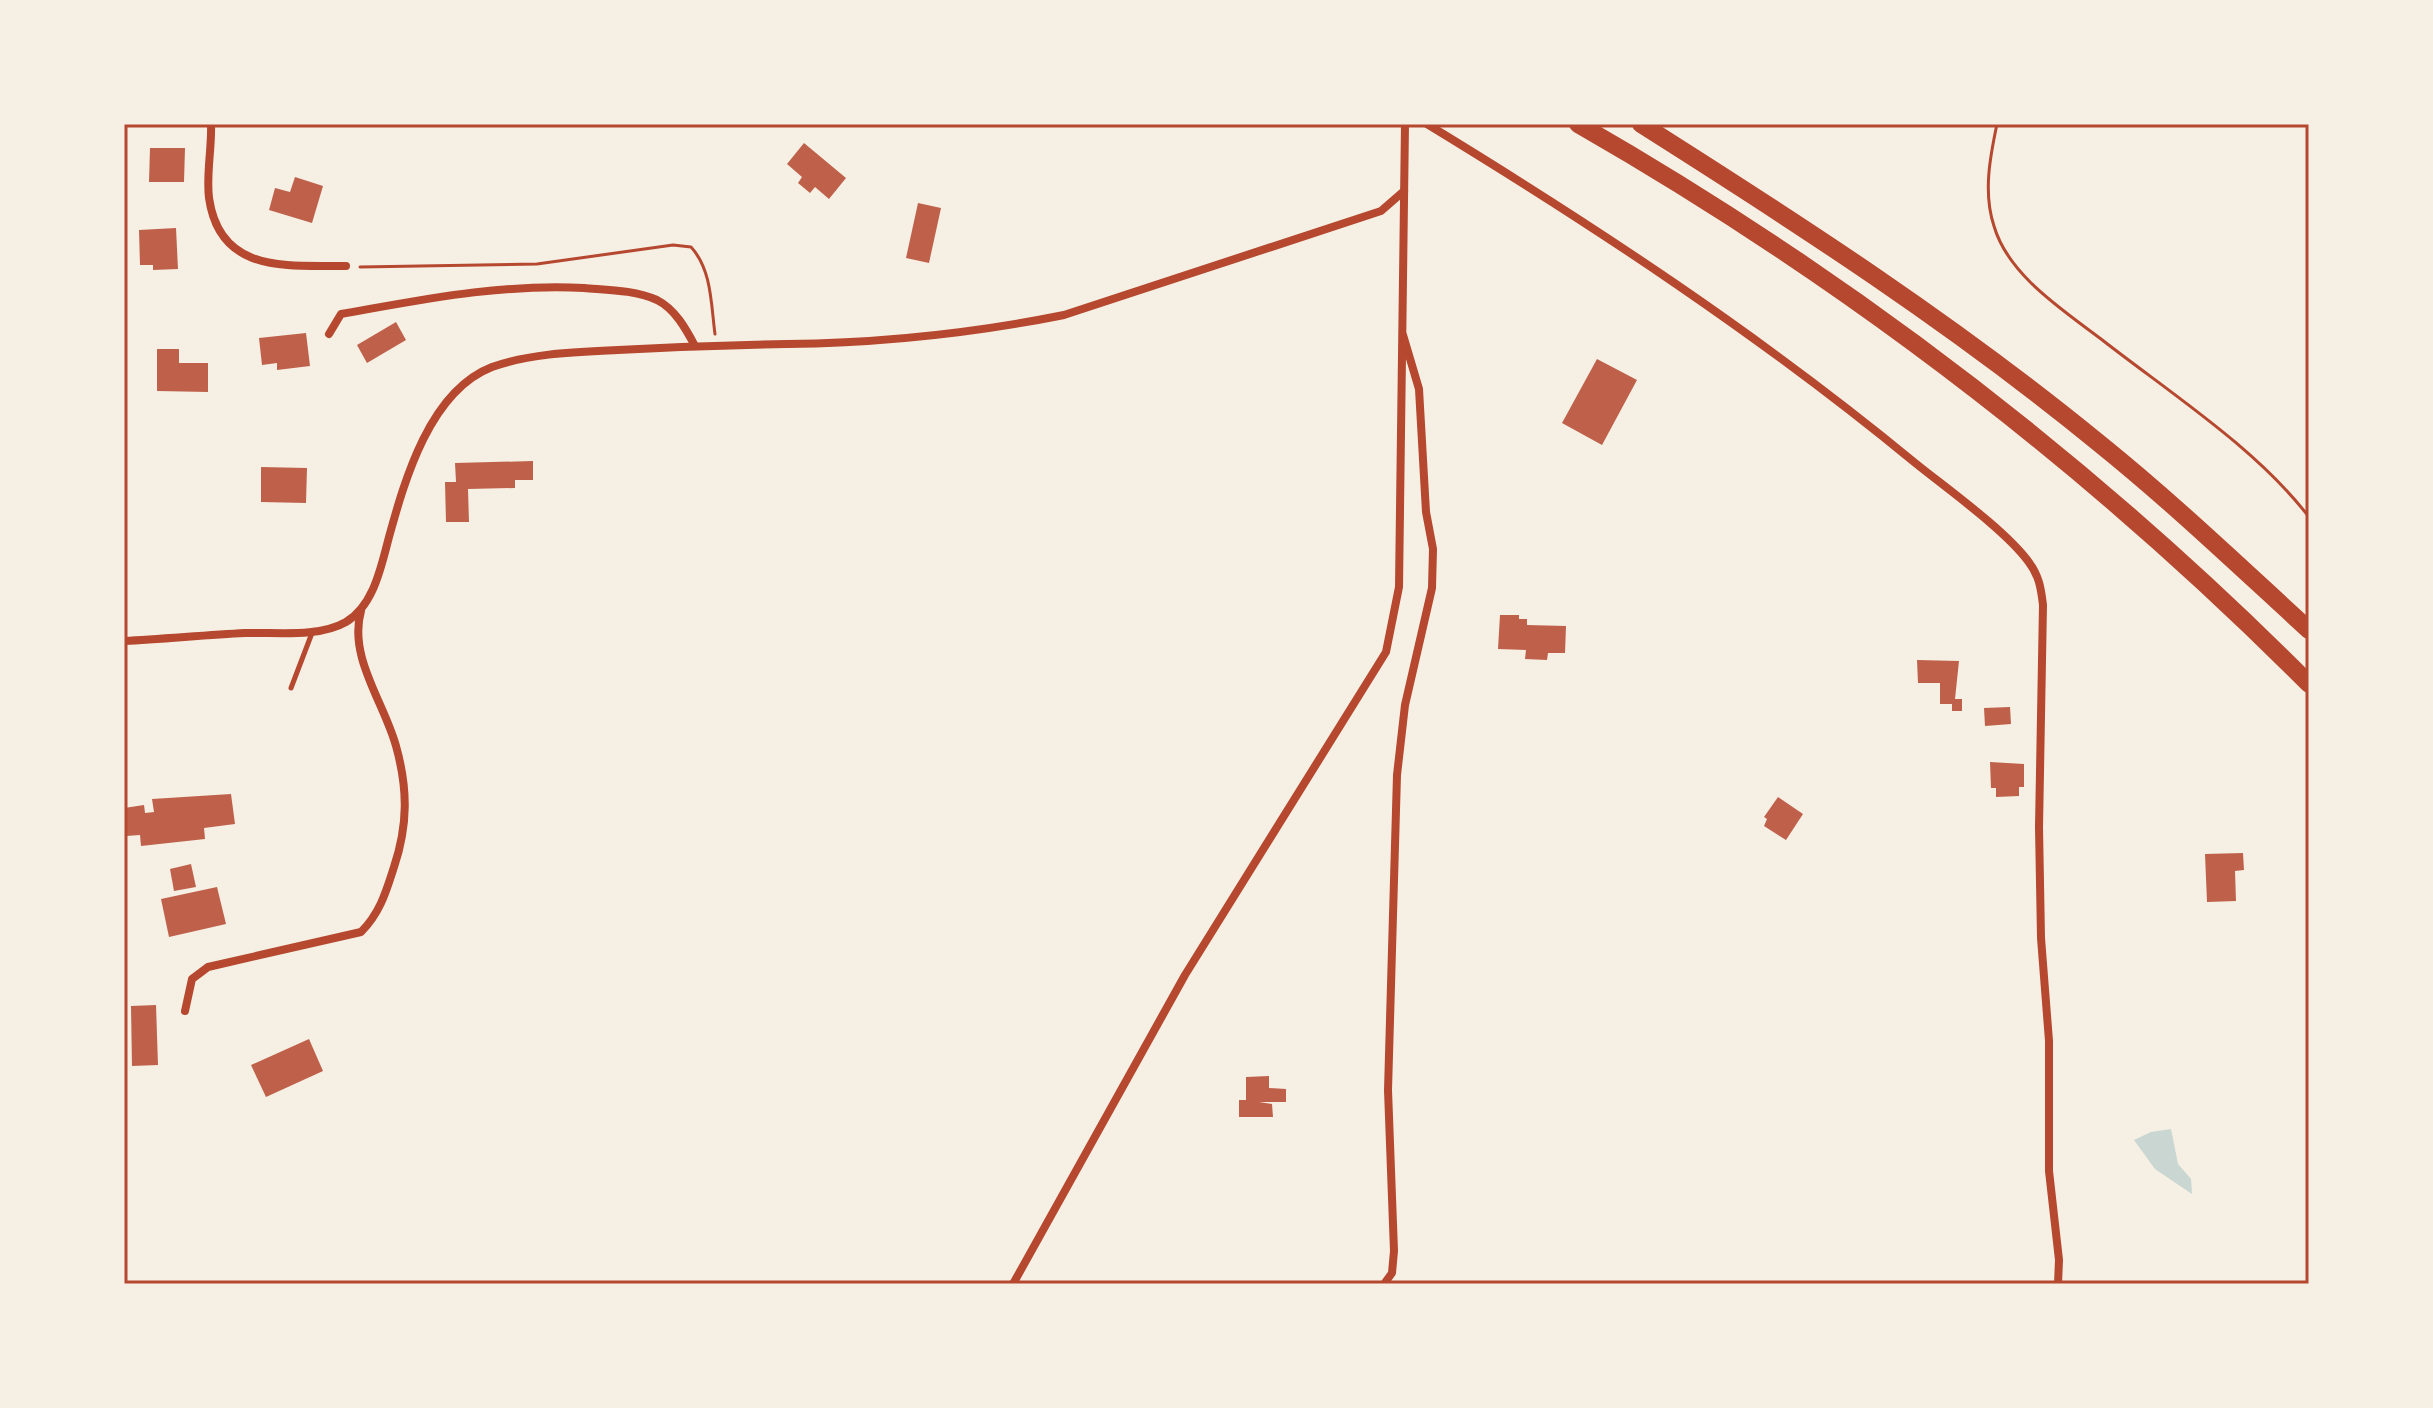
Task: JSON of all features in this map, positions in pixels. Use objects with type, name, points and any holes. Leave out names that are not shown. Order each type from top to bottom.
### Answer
[{"type":"highway","points":[[1578,124],[1747,229],[1883,321],[1997,406],[2110,498],[2244,618],[2309,684]]},
{"type":"highway","points":[[1641,124],[1821,237],[1994,360],[2101,445],[2309,630]]},
{"type":"street","points":[[211,124],[209,197],[223,237],[240,252],[262,263],[293,267],[346,266]]},
{"type":"street","points":[[1013,1284],[1185,975],[1386,652],[1394,625],[1399,587],[1405,124]]},
{"type":"street","points":[[1427,124],[1652,267],[1826,393],[1976,514],[2027,559],[2039,578],[2043,605],[2039,827],[2041,938],[2049,1041],[2049,1171],[2059,1260],[2058,1284]]},
{"type":"street","points":[[185,1011],[192,979],[208,967],[361,932],[374,918],[385,896],[405,835],[406,806],[396,744],[356,638],[361,611],[378,577],[409,475],[431,429],[460,387],[476,375],[518,360],[582,352],[911,336],[1064,315],[1381,211],[1404,191]]},
{"type":"street","points":[[329,334],[341,314],[452,292],[564,287],[637,293],[659,301],[681,320],[695,346]]},
{"type":"street","points":[[1384,1284],[1392,1273],[1394,1251],[1388,1090],[1397,775],[1407,695],[1432,588],[1433,549],[1426,512],[1419,389],[1400,327]]},
{"type":"street","points":[[124,641],[313,631],[345,623],[361,611]]},
{"type":"lane","points":[[291,688],[313,631]]},
{"type":"path","points":[[1997,124],[1989,159],[1989,205],[2004,250],[2047,296],[2265,468],[2309,517]]},
{"type":"path","points":[[346,266],[537,264],[673,245],[691,247],[701,258],[708,279],[717,346]]},
{"type":"shaded area","points":[[2171,1129],[2178,1164],[2191,1179],[2192,1194],[2155,1169],[2134,1140],[2151,1132]]},
{"type":"building","points":[[804,143],[846,178],[829,199],[815,187],[810,193],[798,183],[802,177],[787,164]]},
{"type":"building","points":[[150,148],[185,148],[184,182],[149,182]]},
{"type":"building","points":[[295,177],[323,186],[312,223],[269,210],[275,188],[290,192]]},
{"type":"building","points":[[918,203],[941,208],[929,263],[906,258]]},
{"type":"building","points":[[176,228],[178,269],[153,270],[153,265],[140,265],[139,230]]},
{"type":"building","points":[[396,322],[406,340],[367,363],[357,345]]},
{"type":"building","points":[[306,333],[310,366],[277,370],[277,363],[262,365],[259,338]]},
{"type":"building","points":[[157,349],[179,349],[179,363],[208,363],[208,392],[157,391]]},
{"type":"building","points":[[1597,359],[1637,380],[1602,445],[1562,423]]},
{"type":"building","points":[[533,461],[533,480],[515,480],[515,488],[468,489],[469,522],[446,522],[445,482],[456,482],[455,463]]},
{"type":"building","points":[[261,467],[307,468],[306,503],[261,502]]},
{"type":"building","points":[[1500,615],[1519,615],[1519,619],[1527,619],[1527,625],[1566,626],[1565,653],[1548,653],[1547,660],[1525,659],[1526,650],[1498,649]]},
{"type":"building","points":[[1917,660],[1959,661],[1955,699],[1962,699],[1962,711],[1952,711],[1952,704],[1940,704],[1940,683],[1918,683]]},
{"type":"building","points":[[2010,707],[2011,724],[1985,726],[1984,708]]},
{"type":"building","points":[[1990,762],[2024,764],[2024,787],[2019,787],[2019,796],[1996,797],[1996,788],[1991,788]]},
{"type":"building","points":[[231,794],[235,824],[204,828],[205,839],[141,846],[140,835],[126,836],[124,808],[144,805],[145,813],[154,812],[152,799]]},
{"type":"building","points":[[1778,797],[1803,814],[1786,840],[1764,826],[1767,819],[1764,817]]},
{"type":"building","points":[[2243,853],[2244,870],[2235,871],[2236,901],[2207,902],[2205,854]]},
{"type":"building","points":[[191,864],[196,887],[174,891],[170,869]]},
{"type":"building","points":[[217,887],[226,924],[169,937],[161,899]]},
{"type":"building","points":[[156,1005],[158,1065],[132,1066],[131,1006]]},
{"type":"building","points":[[309,1039],[323,1071],[266,1097],[251,1065]]},
{"type":"building","points":[[1269,1076],[1269,1088],[1286,1089],[1286,1102],[1259,1102],[1272,1104],[1273,1117],[1239,1117],[1239,1100],[1246,1100],[1246,1077]]}]
